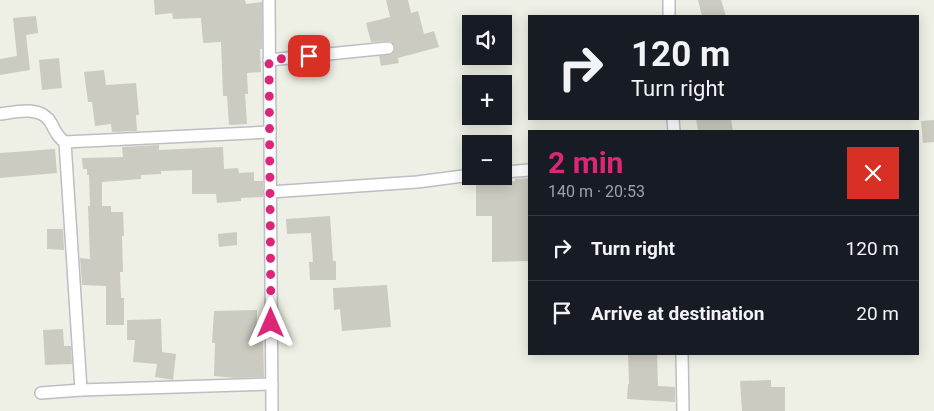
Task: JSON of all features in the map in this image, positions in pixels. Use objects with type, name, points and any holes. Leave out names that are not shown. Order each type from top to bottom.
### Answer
[{"type":"street","points":[[269,0],[272,411]]},
{"type":"street","points":[[668,0],[669,15]]},
{"type":"street","points":[[269,60],[388,48]]},
{"type":"street","points":[[0,114],[24,111],[36,112],[50,120],[60,139],[65,142],[270,132]]},
{"type":"street","points":[[65,142],[82,390]]},
{"type":"street","points":[[512,171],[528,170]]},
{"type":"street","points":[[270,192],[417,182],[462,176]]},
{"type":"street","points":[[682,355],[683,411]]},
{"type":"street","points":[[41,393],[272,384]]},
{"type":"building","points":[[154,0],[245,0],[246,4],[262,2],[261,72],[247,73],[248,94],[245,94],[247,124],[229,125],[227,96],[223,96],[221,42],[203,43],[201,18],[173,19],[172,13],[155,15]]},
{"type":"building","points":[[386,0],[408,0],[411,13],[418,11],[424,34],[434,31],[439,47],[398,58],[399,63],[381,66],[379,56],[392,54],[395,47],[391,41],[371,42],[366,23],[390,17]]},
{"type":"building","points":[[698,0],[721,0],[726,15],[702,15]]},
{"type":"building","points":[[36,16],[38,33],[26,35],[30,70],[0,75],[0,59],[17,56],[13,18]]},
{"type":"building","points":[[59,58],[62,88],[42,90],[39,60]]},
{"type":"building","points":[[104,70],[106,85],[136,83],[139,115],[136,115],[137,131],[112,132],[111,124],[95,126],[92,102],[88,102],[84,72]]},
{"type":"building","points":[[696,120],[731,120],[733,130],[698,130]]},
{"type":"building","points":[[934,120],[934,142],[923,143],[921,121]]},
{"type":"building","points":[[159,145],[159,150],[223,147],[224,169],[238,168],[239,173],[254,172],[254,181],[263,181],[263,197],[241,198],[241,201],[217,203],[216,194],[192,194],[192,170],[161,171],[161,174],[141,175],[141,179],[102,182],[102,206],[111,206],[111,212],[123,212],[124,236],[122,236],[123,272],[120,272],[121,298],[124,298],[124,325],[106,325],[106,286],[82,285],[80,258],[90,259],[88,206],[90,206],[89,175],[87,175],[87,169],[83,169],[82,158],[123,157],[122,147]]},
{"type":"building","points":[[55,149],[57,173],[0,178],[0,153]]},
{"type":"building","points":[[528,178],[528,261],[492,262],[492,216],[476,216],[476,185],[512,185],[512,181],[515,181],[515,179]]},
{"type":"building","points":[[330,216],[333,261],[336,261],[336,280],[310,280],[309,262],[313,262],[311,233],[287,234],[286,219]]},
{"type":"building","points":[[47,229],[63,229],[64,250],[47,249]]},
{"type":"building","points":[[237,232],[237,245],[219,247],[218,234]]},
{"type":"building","points":[[387,285],[391,327],[342,331],[340,309],[334,310],[333,288]]},
{"type":"building","points":[[257,310],[257,323],[260,323],[260,333],[263,333],[264,377],[234,378],[214,376],[215,343],[212,343],[214,311]]},
{"type":"building","points":[[161,319],[162,352],[176,354],[173,380],[155,377],[157,364],[133,362],[135,340],[127,340],[127,320]]},
{"type":"building","points":[[63,329],[64,346],[71,346],[72,364],[45,365],[43,330]]},
{"type":"building","points":[[628,355],[657,355],[658,386],[675,387],[675,402],[627,399],[629,384]]},
{"type":"building","points":[[771,380],[771,387],[785,387],[785,411],[742,411],[740,381]]},
{"type":"route","points":[[271,323],[269,60],[309,56]]}]
